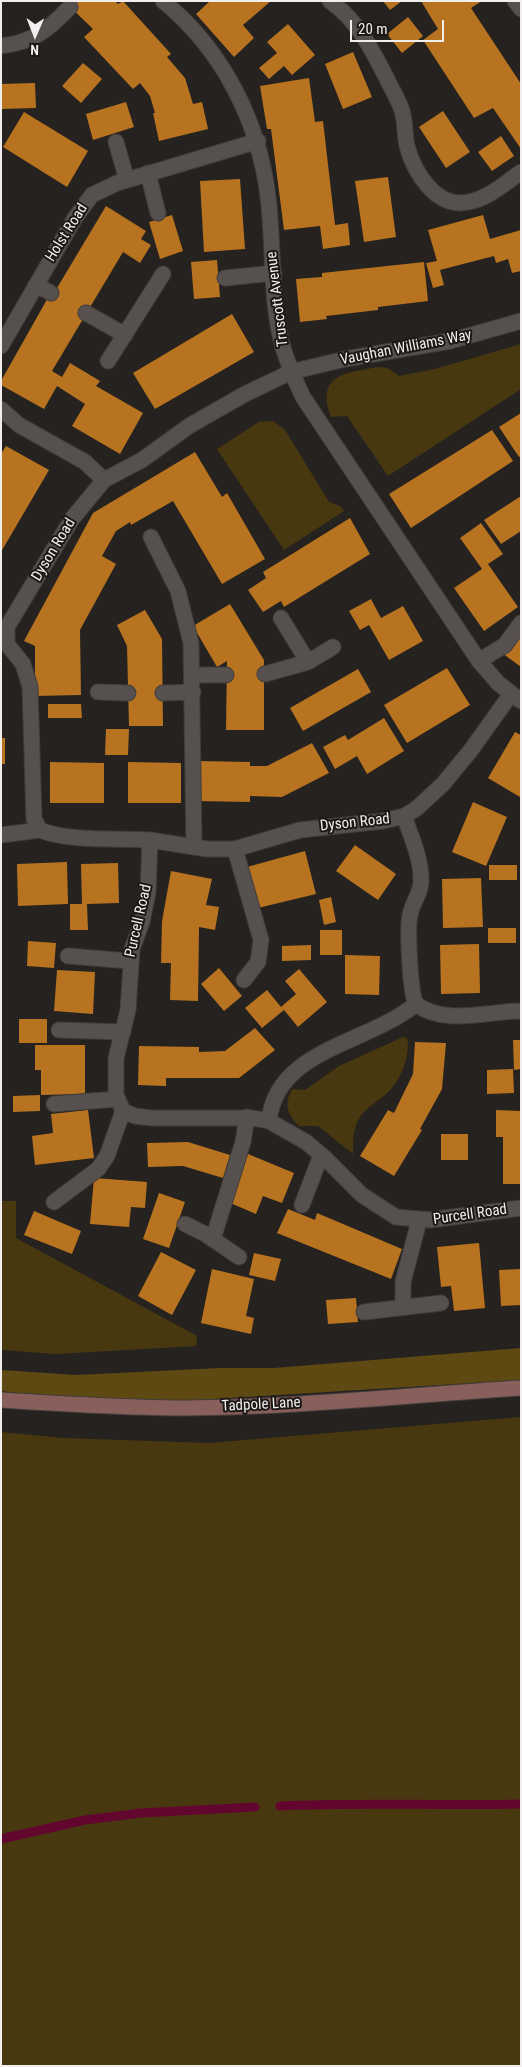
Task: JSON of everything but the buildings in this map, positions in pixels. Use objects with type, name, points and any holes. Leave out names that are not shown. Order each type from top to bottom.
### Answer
[{"type":"street","points":[[330,1],[355,24],[371,47],[401,107],[410,155],[423,180],[436,194],[449,202],[469,202],[485,196],[521,172]]},
{"type":"street","points":[[516,1],[521,9]]},
{"type":"street","name":"Truscott Avenue","points":[[172,4],[208,48],[234,87],[246,107],[258,140],[268,198],[278,325],[291,372],[318,424],[479,661],[498,683],[516,697]]},
{"type":"street","points":[[1,46],[26,42],[53,25],[70,7]]},
{"type":"street","name":"Holst Road","points":[[1,346],[75,218],[92,195],[126,180],[258,140]]},
{"type":"street","points":[[116,142],[126,180]]},
{"type":"street","points":[[148,174],[158,213]]},
{"type":"street","points":[[225,278],[274,273]]},
{"type":"street","points":[[108,361],[163,274]]},
{"type":"street","points":[[36,285],[51,293]]},
{"type":"street","points":[[86,313],[125,335]]},
{"type":"street","name":"Vaughan Williams Way","points":[[291,372],[345,359],[450,341],[521,321]]},
{"type":"street","name":"Dyson Road","points":[[40,830],[34,819],[30,687],[23,664],[7,644],[7,627],[72,519],[104,480],[142,460],[190,426],[229,403],[291,372]]},
{"type":"street","points":[[1,409],[19,425],[85,462],[104,480]]},
{"type":"street","points":[[151,537],[178,591],[184,609],[190,643],[193,692],[194,848]]},
{"type":"street","points":[[281,618],[308,662]]},
{"type":"street","points":[[479,661],[505,645],[521,623]]},
{"type":"street","points":[[265,674],[308,662],[333,647]]},
{"type":"street","points":[[192,675],[226,674]]},
{"type":"street","points":[[98,692],[128,692]]},
{"type":"street","points":[[162,693],[193,692]]},
{"type":"street","name":"Dyson Road","points":[[150,840],[194,848],[236,849],[300,830],[390,820],[404,816],[416,809],[443,784],[516,697]]},
{"type":"street","points":[[404,816],[417,853],[421,875],[420,888],[409,921],[412,989],[416,1004],[427,1011],[445,1015],[521,1011]]},
{"type":"street","points":[[1,835],[40,830],[54,836],[71,838],[150,840]]},
{"type":"street","name":"Purcell Road","points":[[54,1202],[98,1169],[107,1156],[120,1105],[116,1064],[129,1005],[129,961],[148,892],[150,840]]},
{"type":"street","points":[[236,849],[261,940],[258,962],[254,970],[244,980]]},
{"type":"street","points":[[68,956],[129,961]]},
{"type":"street","points":[[269,1122],[270,1108],[276,1092],[282,1083],[301,1065],[384,1025],[416,1004]]},
{"type":"street","points":[[59,1030],[123,1032]]},
{"type":"street","points":[[54,1104],[120,1105]]},
{"type":"street","name":"Purcell Road","points":[[120,1105],[135,1116],[151,1118],[247,1118],[269,1122],[301,1139],[321,1155],[372,1204],[396,1217],[419,1221],[521,1208]]},
{"type":"street","points":[[213,1240],[243,1142],[247,1118]]},
{"type":"street","points":[[302,1205],[321,1155]]},
{"type":"street","name":"Purcell Road","points":[[403,1307],[403,1282],[419,1221]]},
{"type":"street","points":[[185,1224],[239,1257]]},
{"type":"street","points":[[364,1312],[441,1303]]},
{"type":"street","name":"Tadpole Lane","points":[[1,1400],[92,1406],[187,1408],[274,1405],[521,1388]]},
{"type":"shaded area","points":[[521,344],[521,389],[388,476],[347,416],[331,417],[327,397],[328,390],[336,378],[343,375],[384,367],[399,376],[435,369]]},
{"type":"shaded area","points":[[273,421],[285,430],[329,502],[340,506],[344,511],[284,550],[217,449],[259,422]]},
{"type":"shaded area","points":[[403,1037],[407,1038],[408,1051],[401,1074],[389,1091],[360,1117],[353,1139],[353,1154],[318,1126],[299,1126],[295,1122],[288,1109],[288,1099],[292,1089],[305,1090],[339,1066]]},
{"type":"shaded area","points":[[1,1201],[16,1201],[16,1238],[197,1336],[196,1346],[56,1354],[1,1350]]},
{"type":"shaded area","points":[[521,1348],[521,1380],[181,1401],[65,1399],[1,1391],[1,1370],[76,1375],[220,1368],[274,1368]]},
{"type":"shaded area","points":[[521,1417],[521,2066],[1,2066],[1,1432],[63,1438],[209,1443]]},
{"type":"waterway","points":[[280,1806],[340,1804],[521,1804]]},
{"type":"waterway","points":[[1,1839],[85,1820],[141,1813],[255,1807]]}]
